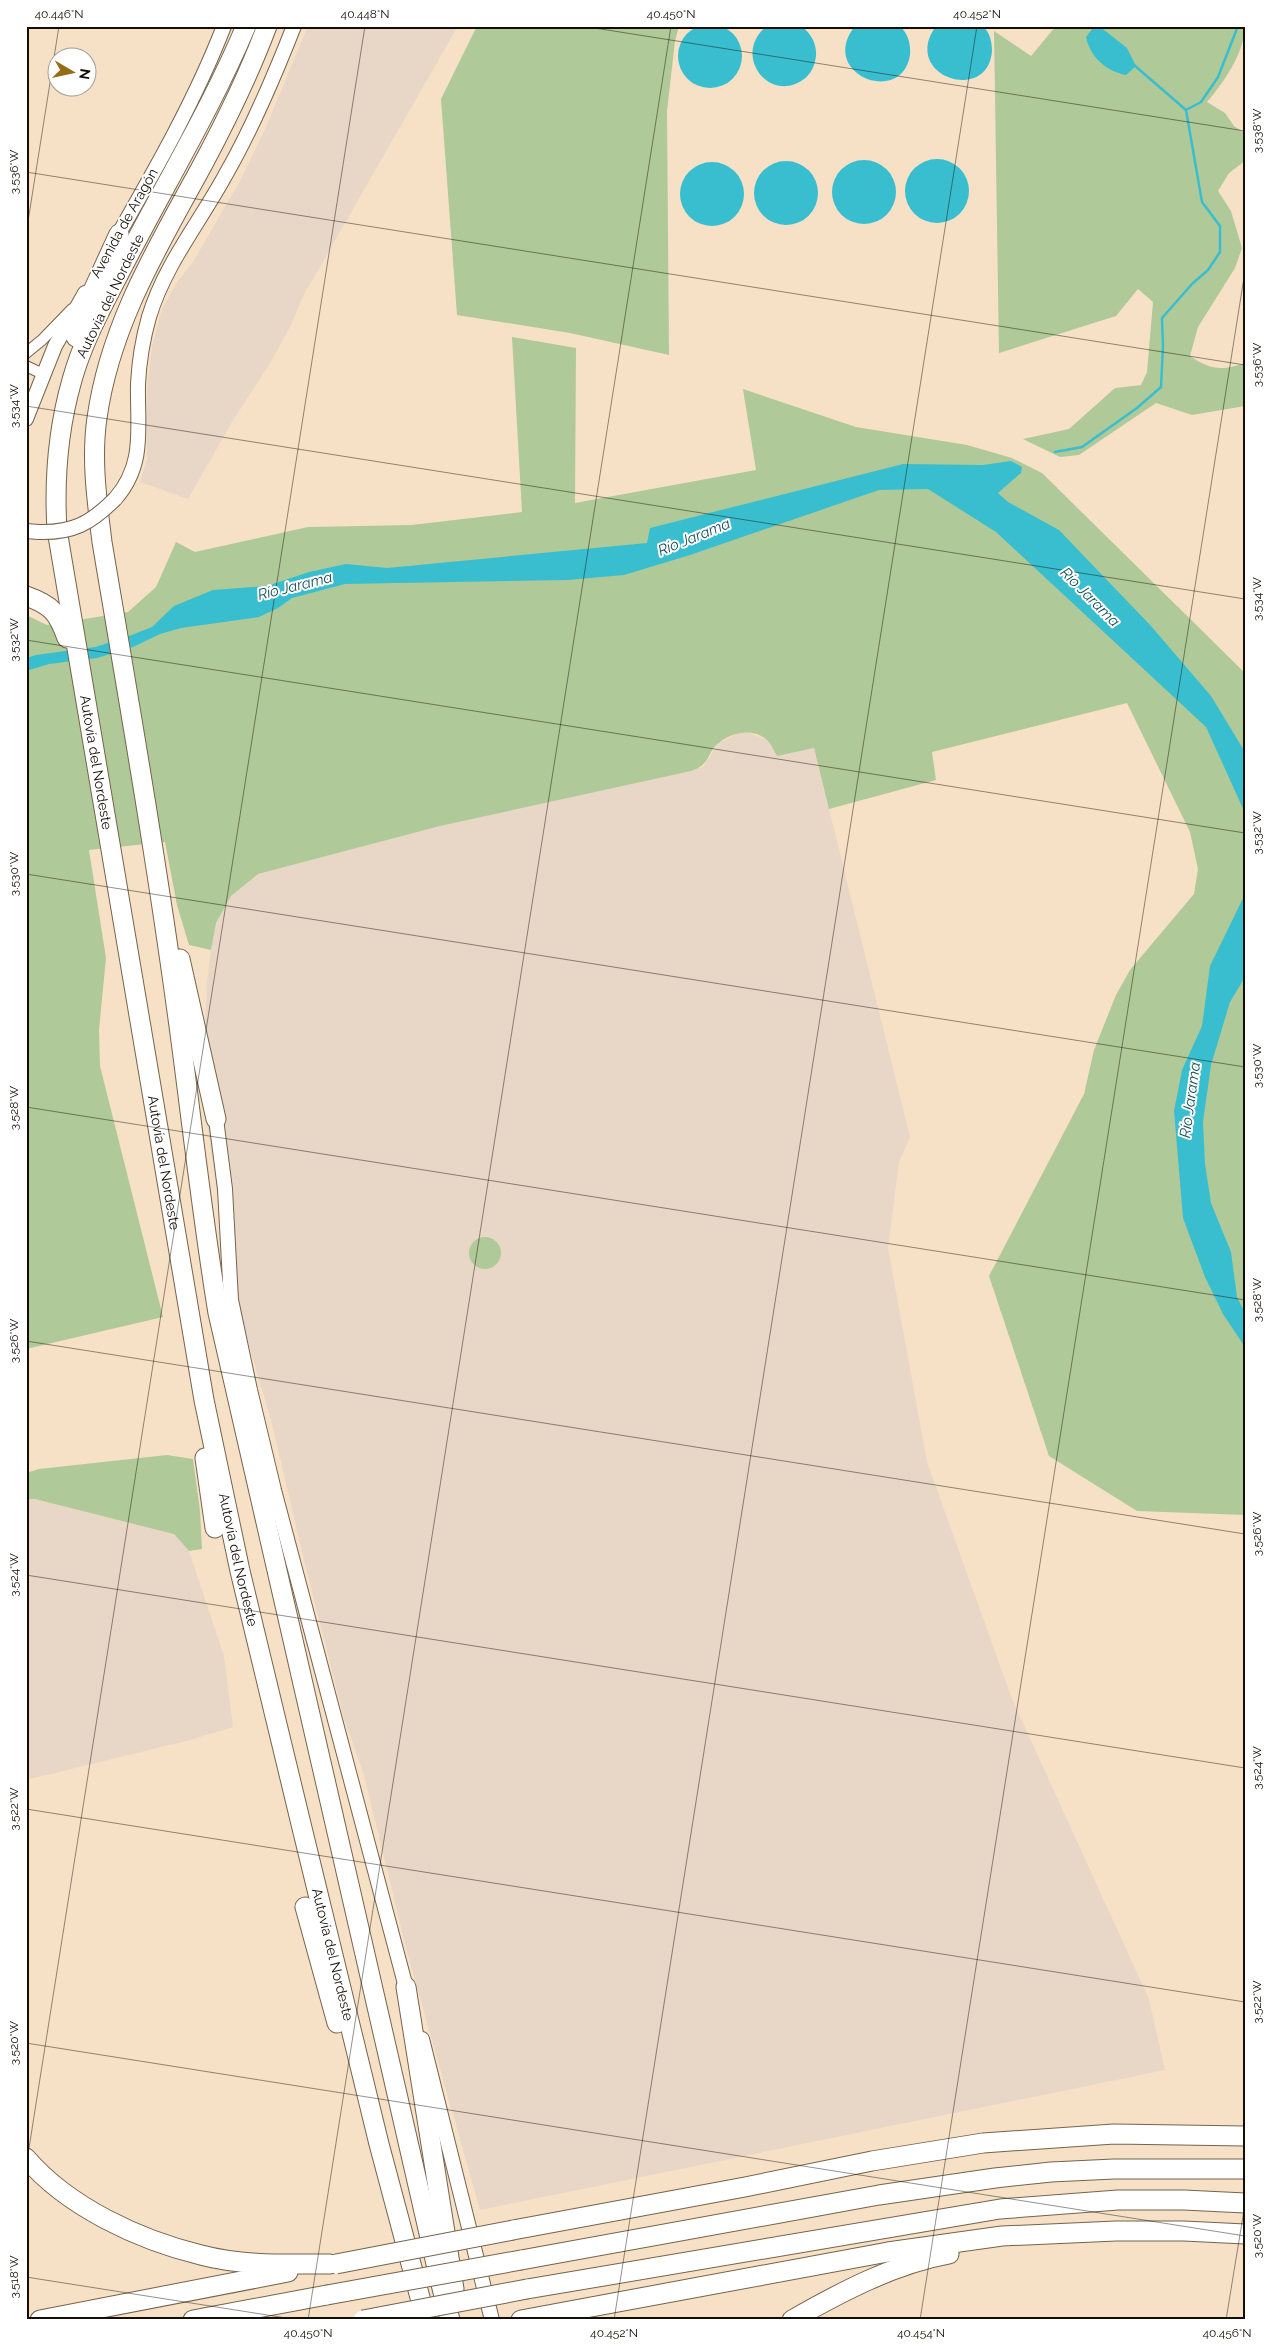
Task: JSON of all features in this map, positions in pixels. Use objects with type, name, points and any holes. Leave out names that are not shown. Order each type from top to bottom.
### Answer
[{"type":"highway","name":"Autovía del Nordeste","points":[[246,26],[221,84],[139,235],[87,340],[72,378],[64,410],[57,467],[55,498],[57,530],[64,613],[81,679],[204,1400],[242,1580],[379,2144],[426,2320]]},
{"type":"highway","name":"Autovía del Nordeste","points":[[267,26],[240,93],[130,302],[115,341],[97,417],[95,466],[102,542],[158,881],[181,1041],[203,1227],[218,1313],[433,2254],[450,2320]]},
{"type":"highway","points":[[57,467],[53,430],[63,379],[92,293],[119,234]]},
{"type":"highway","points":[[26,596],[64,613]]},
{"type":"highway","points":[[158,881],[174,931],[216,1119]]},
{"type":"highway","points":[[204,1400],[201,1432],[215,1528]]},
{"type":"highway","points":[[305,1907],[366,2122],[379,2144]]},
{"type":"highway","points":[[406,1987],[433,2165],[460,2320]]},
{"type":"highway","points":[[40,2320],[745,2187],[872,2161],[983,2143],[1114,2134],[1245,2136]]},
{"type":"highway","points":[[26,2158],[61,2191],[93,2214],[144,2236],[201,2256],[264,2264],[333,2264]]},
{"type":"highway","points":[[194,2320],[879,2195],[996,2178],[1051,2172],[1114,2169],[1245,2170]]},
{"type":"highway","points":[[363,2320],[528,2289],[1000,2209],[1118,2200],[1184,2200],[1245,2203]]},
{"type":"highway","points":[[792,2320],[864,2283],[936,2256],[1002,2243],[1116,2231]]},
{"type":"highway","points":[[527,2319],[936,2245],[1002,2236],[1116,2231],[1184,2231],[1245,2234]]},
{"type":"main road","name":"Avenida de Aragón","points":[[26,419],[55,346],[119,234],[170,139],[214,52],[224,26]]},
{"type":"main road","points":[[33,531],[62,531],[88,522],[125,488],[134,471],[137,458],[138,383],[149,318],[158,291],[168,269],[226,175],[247,135],[294,26]]},
{"type":"main road","points":[[216,1119],[225,1189],[231,1300],[250,1390],[281,1519],[406,1987],[422,2039],[492,2320]]},
{"type":"street","points":[[26,353],[42,340],[82,299]]},
{"type":"street","points":[[26,366],[43,374]]},
{"type":"shaded area","points":[[308,26],[458,26],[302,298],[292,323],[269,365],[232,422],[188,499],[140,482],[147,459],[147,388],[152,346],[162,309],[177,282],[193,262],[241,179],[265,129]]},
{"type":"shaded area","points":[[747,732],[767,740],[777,756],[814,748],[910,1137],[899,1162],[888,1248],[927,1462],[1012,1699],[1149,1999],[1165,2070],[480,2210],[406,1948],[364,1775],[344,1718],[272,1424],[238,1307],[217,1193],[203,1094],[207,981],[211,950],[216,923],[231,896],[258,874],[440,826],[703,767],[719,743],[736,734]]},
{"type":"shaded area","points":[[26,1499],[35,1499],[123,1519],[174,1534],[189,1551],[224,1656],[233,1727],[190,1740],[26,1780]]},
{"type":"green space","points":[[477,26],[679,26],[675,41],[667,111],[669,355],[570,333],[457,315],[441,99]]},
{"type":"green space","points":[[1056,26],[1245,26],[1241,47],[1232,67],[1207,102],[1225,113],[1234,126],[1245,133],[1245,161],[1229,173],[1218,191],[1231,211],[1242,248],[1235,268],[1198,327],[1190,356],[1216,368],[1245,363],[1245,406],[1192,415],[1156,403],[1079,455],[1060,457],[1023,439],[1069,429],[1115,388],[1141,385],[1147,372],[1153,302],[1138,289],[1116,316],[999,353],[994,31],[1031,56]]},
{"type":"green space","points":[[512,337],[576,348],[575,503],[756,470],[743,389],[856,427],[967,445],[1012,458],[1042,473],[1245,673],[1245,1515],[1137,1511],[1049,1456],[989,1276],[1084,1094],[1094,1050],[1116,995],[1130,970],[1194,894],[1198,869],[1190,832],[1127,703],[932,752],[936,780],[829,809],[814,748],[777,756],[767,740],[761,736],[749,733],[737,734],[720,742],[702,765],[691,771],[440,826],[258,874],[231,896],[216,923],[211,950],[189,945],[177,905],[165,842],[89,850],[106,958],[99,1030],[100,1066],[163,1317],[26,1349],[26,615],[47,625],[128,612],[156,587],[176,542],[195,552],[308,527],[412,525],[522,512]]},
{"type":"green space","points":[[485,1237],[497,1241],[501,1253],[497,1265],[485,1269],[473,1265],[469,1253],[473,1241]]},
{"type":"green space","points":[[167,1455],[193,1459],[200,1511],[202,1549],[189,1551],[174,1534],[35,1499],[26,1499],[26,1473],[39,1469]]},
{"type":"water","points":[[710,24],[722,26],[733,33],[740,44],[742,56],[740,68],[733,79],[722,86],[710,88],[698,86],[687,79],[680,68],[678,56],[680,44],[687,33],[698,26]]},
{"type":"water","points":[[767,26],[801,26],[808,32],[814,43],[816,56],[809,75],[804,79],[791,85],[778,86],[767,81],[759,73],[754,62],[753,50],[757,37]]},
{"type":"water","points":[[855,26],[900,26],[907,36],[910,47],[910,55],[904,71],[893,79],[879,81],[865,78],[854,70],[846,58],[846,43]]},
{"type":"water","points":[[936,26],[983,26],[989,35],[992,48],[987,67],[976,77],[963,80],[949,78],[937,70],[929,59],[928,44]]},
{"type":"water","points":[[1099,26],[1127,48],[1136,66],[1126,75],[1112,70],[1100,62],[1091,51],[1086,37],[1093,28]]},
{"type":"water","points":[[931,159],[943,159],[960,168],[967,179],[969,191],[967,203],[960,214],[943,223],[931,223],[919,218],[910,209],[905,197],[905,185],[910,173],[919,164]]},
{"type":"water","points":[[858,160],[870,160],[887,169],[894,180],[896,192],[894,204],[887,215],[870,224],[858,224],[846,219],[837,210],[832,198],[832,186],[837,174],[846,165]]},
{"type":"water","points":[[780,161],[792,161],[809,170],[816,181],[818,193],[816,205],[809,216],[792,225],[780,225],[768,220],[759,211],[754,199],[754,187],[759,175],[768,166]]},
{"type":"water","points":[[706,162],[718,162],[735,171],[742,182],[744,194],[742,206],[735,217],[718,226],[706,226],[694,221],[685,212],[680,200],[680,188],[685,176],[694,167]]},
{"type":"water","name":"Río Jarama","points":[[1011,461],[1022,467],[1021,473],[998,493],[1008,502],[1059,530],[1151,626],[1211,696],[1245,752],[1245,813],[1206,727],[996,532],[928,489],[879,490],[690,555],[624,575],[567,580],[345,584],[292,598],[278,608],[259,617],[181,628],[160,634],[133,647],[97,658],[49,664],[26,671],[26,658],[95,647],[124,638],[152,627],[174,606],[213,590],[267,586],[309,572],[346,564],[387,568],[647,543],[650,528],[903,464],[983,465]]},
{"type":"water","name":"Río Jarama","points":[[1245,894],[1245,977],[1230,1002],[1211,1065],[1203,1122],[1205,1164],[1211,1203],[1231,1252],[1237,1297],[1245,1313],[1245,1347],[1223,1314],[1205,1277],[1183,1218],[1174,1111],[1182,1070],[1202,1026],[1210,966]]},
{"type":"waterway","points":[[1186,110],[1201,102],[1218,77],[1238,26]]},
{"type":"waterway","points":[[1055,452],[1082,447],[1137,408],[1161,387],[1162,318],[1192,284],[1208,270],[1220,252],[1220,226],[1202,202],[1186,110],[1134,65]]}]
